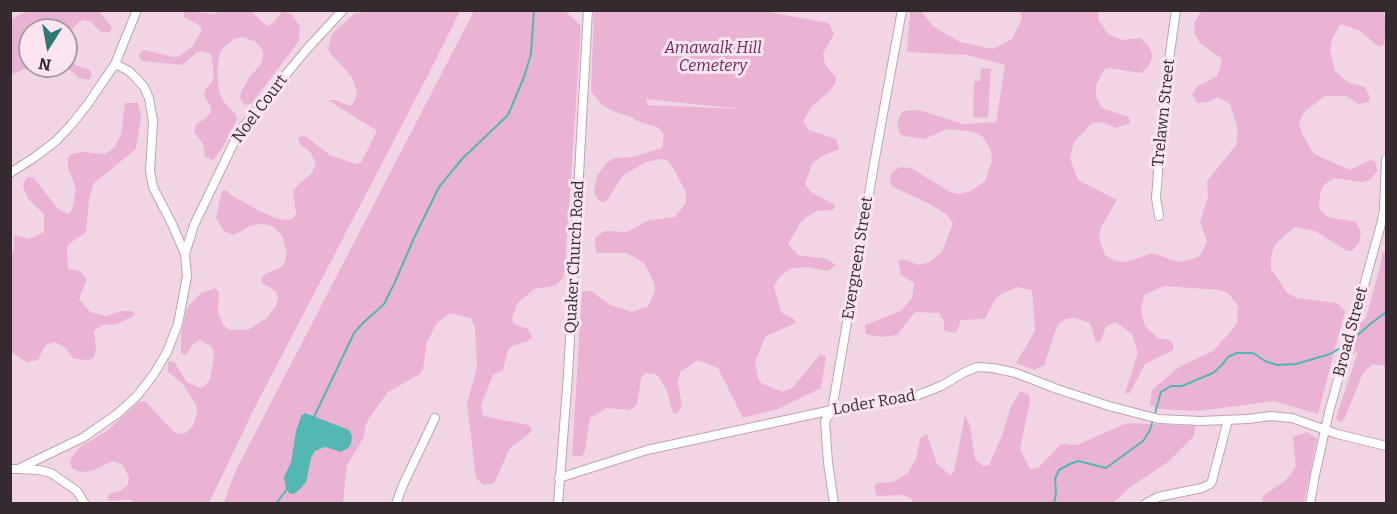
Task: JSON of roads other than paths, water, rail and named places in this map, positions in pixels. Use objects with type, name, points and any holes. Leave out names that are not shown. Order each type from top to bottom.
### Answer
[{"type":"street","points":[[10,173],[56,141],[72,124],[115,64],[137,10]]},
{"type":"street","name":"Noel Court","points":[[185,254],[194,225],[239,132],[307,49],[343,10]]},
{"type":"street","name":"Quaker Church Road","points":[[558,504],[568,375],[588,10]]},
{"type":"street","name":"Evergreen Street","points":[[834,504],[825,421],[832,410],[902,10]]},
{"type":"street","name":"Trelawn Street","points":[[1159,216],[1156,198],[1159,158],[1165,89],[1176,10]]},
{"type":"street","points":[[14,469],[84,437],[138,396],[167,352],[178,324],[187,276],[185,254],[153,187],[150,171],[153,121],[149,98],[144,87],[129,71],[115,64]]},
{"type":"street","name":"Broad Street","points":[[1310,504],[1324,429],[1381,224],[1384,210],[1386,159]]},
{"type":"street","name":"Loder Road","points":[[560,478],[647,450],[832,410],[913,397],[941,386],[977,367],[1016,373],[1056,389],[1159,419],[1228,420],[1271,416],[1292,418],[1337,434],[1386,446]]},
{"type":"street","points":[[396,504],[435,418]]},
{"type":"street","points":[[1145,504],[1158,497],[1202,488],[1210,484],[1228,420]]},
{"type":"street","points":[[14,469],[51,473],[77,491],[85,504]]},
{"type":"waterway","points":[[314,417],[354,333],[384,304],[439,187],[462,159],[508,115],[531,54],[534,10]]},
{"type":"waterway","points":[[1350,342],[1386,312]]},
{"type":"waterway","points":[[1155,413],[1161,392],[1171,386],[1182,386],[1213,373],[1228,357],[1237,353],[1253,353],[1277,365],[1296,364],[1330,354],[1346,345]]},
{"type":"waterway","points":[[1054,504],[1055,479],[1059,470],[1078,461],[1106,468],[1143,441],[1152,423]]},
{"type":"waterway","points":[[276,504],[287,489]]},
{"type":"park label","name":"Amawalk Hill Cemetery","points":[[713,58]]}]
